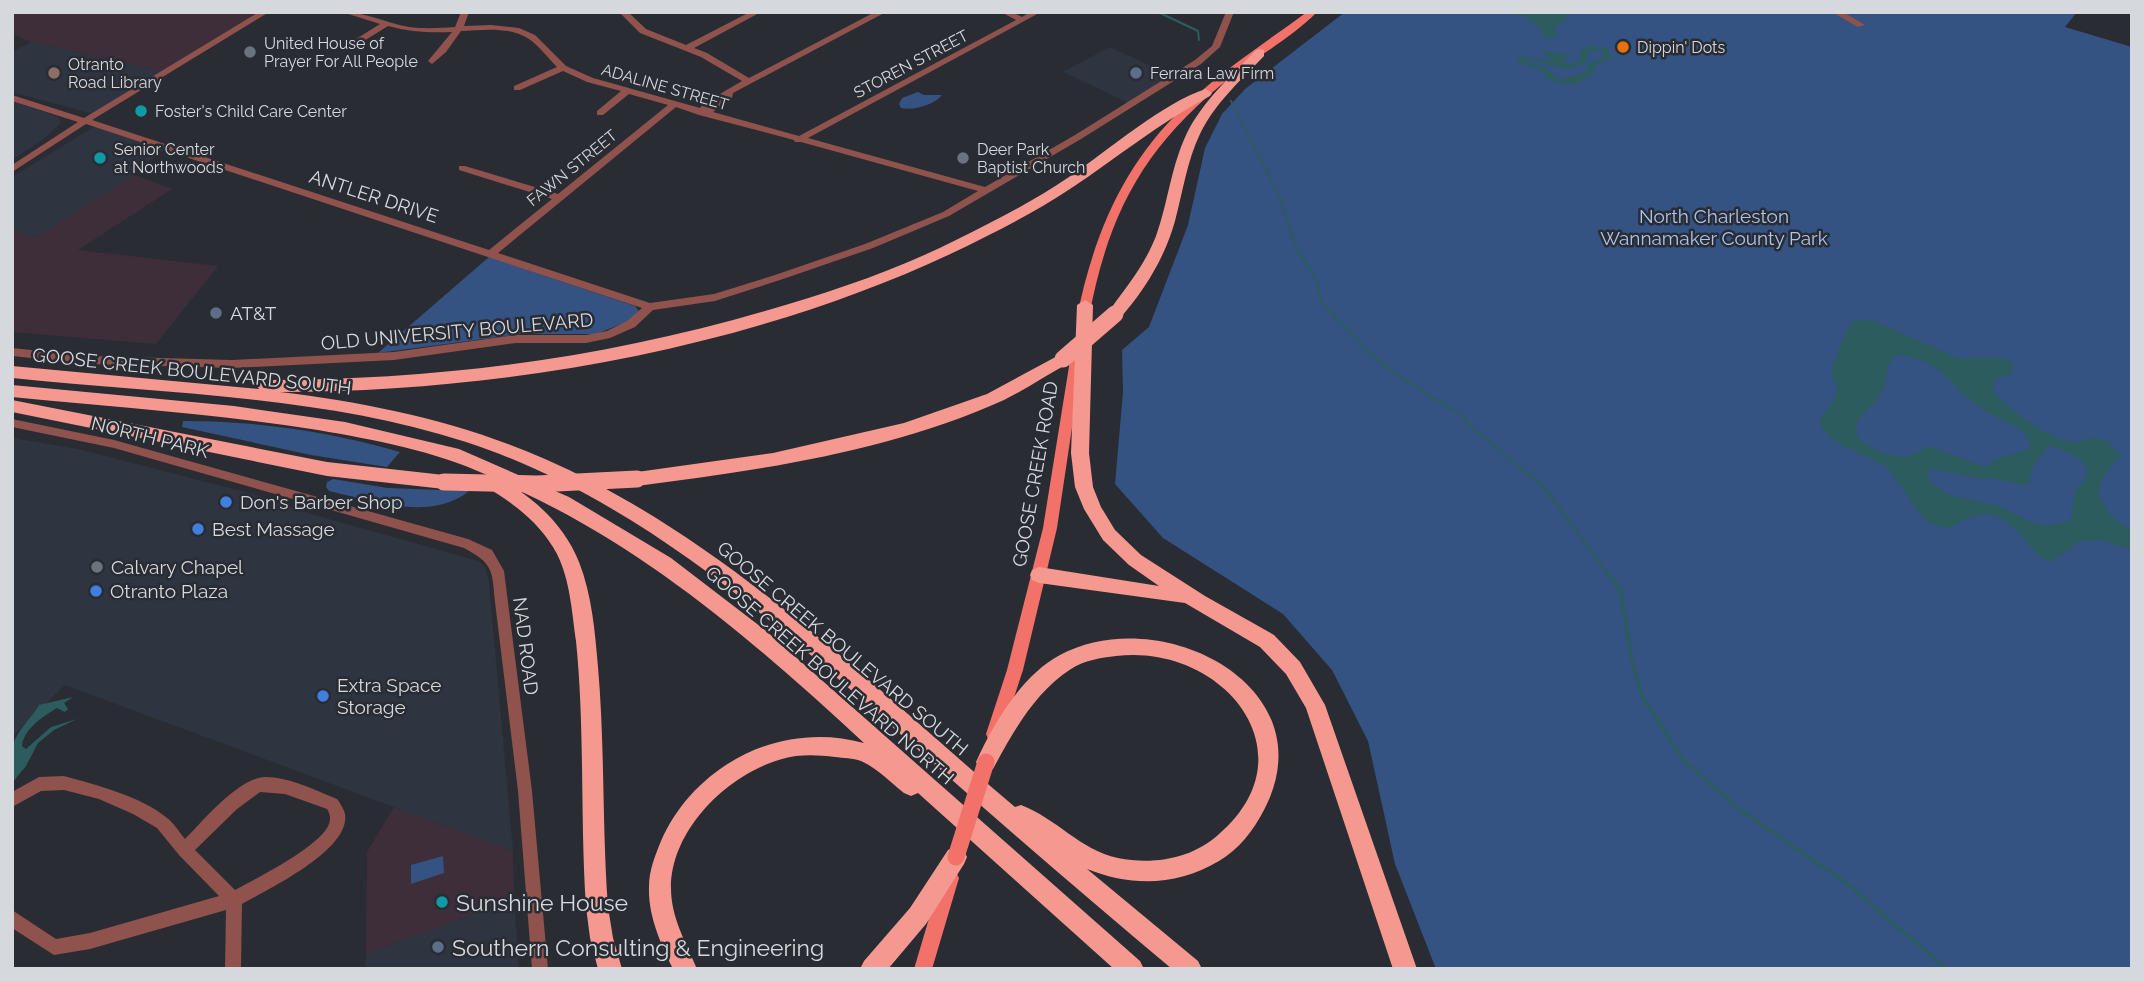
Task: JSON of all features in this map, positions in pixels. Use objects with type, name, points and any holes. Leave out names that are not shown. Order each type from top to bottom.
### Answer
[{"type":"highway","points":[[12,406],[327,469],[444,482],[537,484],[637,479],[748,465],[835,448],[912,428],[995,397],[1063,359],[1128,301],[1162,237],[1179,172],[1195,130],[1207,111],[1260,53]]},
{"type":"highway","points":[[114,382],[303,387],[465,379],[600,359],[718,332],[840,293],[914,265],[979,234],[1042,200],[1171,110],[1206,93]]},
{"type":"highway","points":[[1085,305],[1080,453],[1084,488],[1093,509],[1109,535],[1135,560],[1267,641],[1293,668],[1315,705],[1405,969]]},
{"type":"highway","name":"GOOSE CREEK BOULEVARD SOUTH","points":[[12,372],[280,398],[400,418],[473,438],[565,475],[630,509],[688,546],[749,591],[1049,852],[1190,969]]},
{"type":"highway","name":"GOOSE CREEK BOULEVARD NORTH","points":[[12,391],[266,416],[339,427],[456,455],[533,487],[607,525],[670,565],[727,609],[815,685],[1035,887],[1132,969]]},
{"type":"highway","points":[[339,427],[482,477],[513,493],[529,506],[559,541],[578,587],[587,654],[596,903],[603,949],[610,969]]},
{"type":"highway","points":[[1039,575],[1165,593],[1198,601]]},
{"type":"highway","points":[[934,751],[1031,822],[1096,862],[1133,871],[1161,870],[1194,864],[1219,849],[1245,826],[1261,800],[1268,768],[1268,736],[1250,702],[1224,676],[1194,656],[1159,646],[1124,644],[1066,661],[1042,680],[1005,726],[986,762]]},
{"type":"highway","points":[[685,969],[669,938],[660,901],[663,863],[683,823],[715,783],[753,758],[793,746],[825,744],[866,753],[915,789],[1035,887]]},
{"type":"highway","points":[[872,969],[898,942],[929,902],[956,857]]},
{"type":"main road","name":"GOOSE CREEK ROAD","points":[[923,969],[1014,670],[1051,528],[1094,257],[1114,209],[1130,180],[1144,156],[1164,133],[1206,93],[1314,12]]},
{"type":"street","points":[[12,169],[86,120],[265,12]]},
{"type":"street","name":"ADALINE STREET","points":[[346,12],[387,24],[429,31],[491,27],[516,30],[532,37],[563,68],[626,92],[987,191]]},
{"type":"street","points":[[432,61],[459,30],[465,12]]},
{"type":"street","points":[[623,12],[643,31],[687,48],[746,80]]},
{"type":"street","points":[[687,48],[757,12]]},
{"type":"street","points":[[702,113],[706,106],[746,80],[882,12]]},
{"type":"street","points":[[1005,12],[1022,20]]},
{"type":"street","name":"STOREN STREET","points":[[798,140],[1037,12]]},
{"type":"street","name":"OLD UNIVERSITY BOULEVARD","points":[[12,352],[90,360],[232,364],[383,357],[516,339],[586,339],[610,334],[631,324],[650,307],[715,297],[779,277],[869,246],[946,214],[1198,62],[1216,47],[1230,12]]},
{"type":"street","points":[[1836,12],[1861,25],[1849,12]]},
{"type":"street","points":[[359,41],[387,24]]},
{"type":"street","points":[[517,89],[563,68]]},
{"type":"street","points":[[600,113],[626,92]]},
{"type":"street","name":"ANTLER DRIVE","points":[[12,98],[86,120],[650,307]]},
{"type":"street","name":"FAWN STREET","points":[[491,254],[673,105]]},
{"type":"street","points":[[462,168],[560,198]]},
{"type":"street","name":"NORTH PARK","points":[[14,424],[114,444],[273,488]]},
{"type":"street","name":"NAD ROAD","points":[[273,488],[468,544],[487,554],[498,571],[525,790],[540,969]]},
{"type":"street","points":[[12,800],[39,784],[64,783],[100,793],[138,809],[162,823],[184,850],[234,900],[233,969]]},
{"type":"street","points":[[12,918],[54,947],[90,941],[234,900],[304,858],[328,839],[336,827],[338,814],[332,804],[278,786],[257,785],[241,796],[184,850]]},
{"type":"shaded area","points":[[12,12],[265,12],[167,72],[31,42],[12,34]]},
{"type":"shaded area","points":[[1509,12],[1571,13],[1555,29],[1555,33],[1561,37],[1544,38],[1536,24]]},
{"type":"shaded area","points":[[31,42],[167,72],[97,114],[90,113],[12,92],[12,52]]},
{"type":"shaded area","points":[[1591,46],[1606,48],[1614,58],[1596,64],[1593,74],[1576,84],[1551,82],[1541,70],[1517,62],[1519,57],[1523,56],[1554,62],[1542,53],[1542,50],[1570,56],[1562,62],[1571,64],[1580,60],[1581,49]],"holes":[[[1590,50],[1601,51],[1605,57],[1590,62],[1586,72],[1559,80],[1546,68],[1524,61],[1560,68],[1576,67],[1585,63]]]},
{"type":"shaded area","points":[[1110,47],[1174,77],[1131,104],[1063,72]]},
{"type":"shaded area","points":[[12,101],[58,117],[61,123],[45,138],[12,160]]},
{"type":"shaded area","points":[[95,126],[168,147],[132,174],[135,175],[37,237],[24,234],[12,226],[12,177]]},
{"type":"shaded area","points":[[135,175],[172,189],[78,250],[218,266],[156,344],[12,332],[12,226],[24,234],[37,237]]},
{"type":"shaded area","points":[[1855,319],[1874,321],[1958,358],[2005,358],[2014,366],[2013,370],[2007,376],[1995,378],[1993,392],[2010,407],[2044,432],[2056,437],[2078,442],[2094,437],[2108,442],[2122,456],[2106,472],[2098,494],[2110,514],[2132,532],[2132,550],[2100,540],[2081,541],[2049,562],[2035,552],[2009,524],[1993,515],[1977,515],[1950,528],[1936,526],[1927,520],[1884,466],[1837,442],[1823,429],[1819,419],[1836,394],[1832,370],[1840,345]],"holes":[[[1896,355],[1924,361],[1943,373],[1978,406],[2026,434],[2031,448],[1999,458],[1985,467],[1932,447],[1911,455],[1897,456],[1868,445],[1857,437],[1856,423],[1882,392],[1889,365]],[[2049,446],[2075,456],[2086,467],[2087,474],[2075,490],[2071,520],[2061,523],[2038,524],[1998,506],[1951,495],[1928,478],[1930,468],[1982,479],[2030,484],[2033,466]]]},
{"type":"shaded area","points":[[12,438],[78,449],[257,495],[311,514],[478,561],[485,567],[489,583],[513,851],[65,685],[12,737]]},
{"type":"shaded area","points":[[73,697],[64,703],[68,709],[65,712],[57,708],[35,723],[26,734],[22,746],[26,749],[51,727],[77,719],[54,730],[38,743],[26,766],[12,783],[12,749],[20,731],[39,705]]},
{"type":"shaded area","points":[[394,807],[513,851],[514,899],[366,954],[367,852]]},
{"type":"shaded area","points":[[514,899],[519,969],[365,969],[366,954]]},
{"type":"green space","name":"North Charleston Wannamaker County Park","points":[[1345,12],[2077,12],[2065,27],[2132,47],[2132,969],[1436,969],[1395,864],[1368,741],[1332,670],[1283,614],[1163,538],[1115,484],[1123,392],[1122,350],[1149,327],[1188,225],[1205,148],[1222,114],[1245,89]]},
{"type":"green space","points":[[918,92],[924,95],[942,95],[923,106],[901,108],[899,104],[902,98]]},
{"type":"green space","points":[[489,257],[635,306],[639,311],[634,319],[596,334],[521,334],[378,353]]},
{"type":"green space","points":[[183,421],[292,429],[346,438],[400,452],[387,467],[311,455],[182,427]]},
{"type":"green space","points":[[333,479],[388,488],[469,491],[454,500],[437,505],[401,506],[329,491],[327,482]]},
{"type":"green space","points":[[443,856],[444,873],[411,884],[411,865]]},
{"type":"waterway","points":[[1158,12],[1198,31],[1199,40]]},
{"type":"waterway","points":[[1231,101],[1281,199],[1300,254]]},
{"type":"waterway","points":[[1299,252],[1317,281],[1321,302],[1369,352],[1399,377],[1461,414],[1470,426],[1543,486],[1609,575]]},
{"type":"waterway","points":[[1608,573],[1621,591],[1631,657],[1642,696],[1683,760],[1743,812],[1845,882],[1947,969]]},
{"type":"place","name":"Dippin' Dots","points":[[1623,47]]},
{"type":"place","name":"United House of Prayer For All People","points":[[250,52]]},
{"type":"place","name":"Otranto Road Library","points":[[54,73]]},
{"type":"place","name":"Ferrara Law Firm","points":[[1136,73]]},
{"type":"place","name":"Foster's Child Care Center","points":[[141,111]]},
{"type":"place","name":"Senior Center at Northwoods","points":[[100,158]]},
{"type":"place","name":"Deer Park Baptist Church","points":[[963,158]]},
{"type":"place","name":"AT&T","points":[[216,313]]},
{"type":"place","name":"Don's Barber Shop","points":[[226,502]]},
{"type":"place","name":"Best Massage","points":[[198,529]]},
{"type":"place","name":"Calvary Chapel","points":[[97,567]]},
{"type":"place","name":"Otranto Plaza","points":[[96,591]]},
{"type":"place","name":"Extra Space Storage","points":[[323,696]]},
{"type":"place","name":"Sunshine House","points":[[442,902]]},
{"type":"place","name":"Southern Consulting & Engineering","points":[[438,947]]}]
